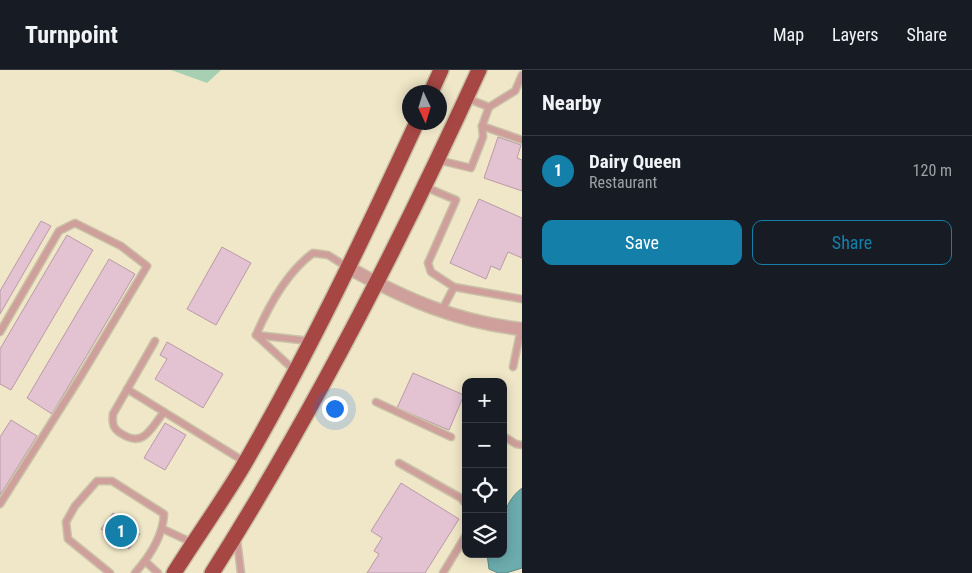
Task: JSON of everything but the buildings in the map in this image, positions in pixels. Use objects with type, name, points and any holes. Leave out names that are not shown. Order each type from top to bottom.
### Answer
[{"type":"highway","points":[[212,573],[308,413],[377,283],[479,70]]},
{"type":"highway","points":[[174,573],[245,462],[295,371],[348,268],[413,130]]},
{"type":"street","points":[[348,268],[401,296],[441,312],[471,321],[522,329]]},
{"type":"lane","points":[[436,160],[471,168],[483,137],[482,126],[488,107],[514,91],[522,76]]},
{"type":"lane","points":[[466,98],[488,107]]},
{"type":"lane","points":[[482,126],[522,140]]},
{"type":"lane","points":[[423,186],[456,200],[428,263],[432,272],[454,287],[522,299]]},
{"type":"lane","points":[[0,332],[59,231],[75,223],[121,246],[146,266],[141,278],[0,504]]},
{"type":"lane","points":[[256,335],[263,319],[300,263],[314,253],[328,255],[348,268]]},
{"type":"lane","points":[[441,312],[454,287]]},
{"type":"lane","points":[[513,367],[522,329]]},
{"type":"lane","points":[[256,335],[311,341]]},
{"type":"lane","points":[[256,335],[295,371]]},
{"type":"lane","points":[[155,341],[114,414],[112,422],[115,430],[130,439],[138,440],[146,435],[164,412]]},
{"type":"lane","points":[[127,390],[245,462]]},
{"type":"lane","points":[[376,402],[451,436]]},
{"type":"lane","points":[[507,438],[522,445]]},
{"type":"lane","points":[[399,463],[462,499]]},
{"type":"lane","points":[[110,573],[68,539],[66,522],[75,506],[97,481],[112,480],[164,514],[163,529],[146,561],[135,573]]},
{"type":"lane","points":[[163,529],[193,543]]},
{"type":"lane","points":[[237,534],[241,573]]},
{"type":"lane","points":[[443,573],[462,542]]},
{"type":"lane","points":[[146,561],[158,573]]},
{"type":"green space","points":[[171,70],[221,70],[207,83]]},
{"type":"water","points":[[522,488],[522,568],[506,573],[498,573],[489,569],[488,558],[507,558],[507,507]]},
{"type":"place","name":"Dairy Queen","points":[[121,531]]}]
